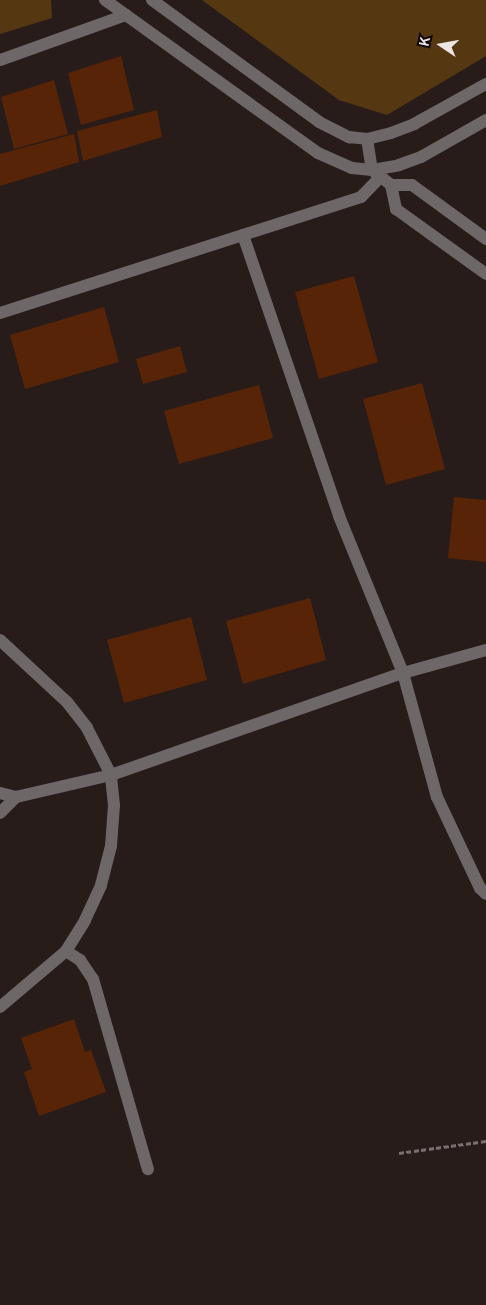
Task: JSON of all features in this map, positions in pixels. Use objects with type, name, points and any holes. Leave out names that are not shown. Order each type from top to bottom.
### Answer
[{"type":"street","points":[[104,0],[318,153],[352,168],[376,174],[391,185],[412,185],[486,240]]},
{"type":"street","points":[[152,0],[319,122],[342,135],[367,139],[391,134],[414,124],[486,84]]},
{"type":"street","points":[[0,60],[126,15]]},
{"type":"street","points":[[0,313],[361,197],[376,174],[421,157],[486,120]]},
{"type":"street","points":[[367,139],[376,174]]},
{"type":"street","points":[[391,185],[396,209],[486,274]]},
{"type":"street","points":[[243,235],[339,516],[404,673],[437,797],[480,888],[486,894]]},
{"type":"street","points":[[0,640],[67,702],[87,728],[111,775],[114,805],[111,846],[101,885],[86,920],[66,950],[0,1007]]},
{"type":"street","points":[[0,794],[16,797],[111,775],[404,673],[486,650]]},
{"type":"street","points":[[0,814],[16,797]]},
{"type":"street","points":[[66,950],[80,960],[93,979],[148,1169]]},
{"type":"path","points":[[400,1153],[486,1141]]},
{"type":"shaded area","points":[[0,0],[51,0],[52,18],[0,34]]},
{"type":"shaded area","points":[[202,0],[486,0],[486,56],[387,115],[339,100]]},
{"type":"building","points":[[121,56],[134,110],[81,125],[68,73]]},
{"type":"building","points":[[54,80],[68,134],[14,149],[1,97]]},
{"type":"building","points":[[157,110],[162,137],[83,161],[77,131]]},
{"type":"building","points":[[74,134],[79,162],[0,186],[0,154]]},
{"type":"building","points":[[354,276],[378,362],[319,379],[295,292]]},
{"type":"building","points":[[104,307],[119,362],[25,389],[10,335]]},
{"type":"building","points":[[180,346],[187,372],[143,384],[136,359]]},
{"type":"building","points":[[422,383],[445,469],[386,485],[363,399]]},
{"type":"building","points":[[259,385],[273,438],[179,464],[164,411]]},
{"type":"building","points":[[454,497],[486,500],[486,562],[448,558]]},
{"type":"building","points":[[310,598],[326,660],[243,684],[226,621]]},
{"type":"building","points":[[191,617],[207,680],[124,703],[107,640]]},
{"type":"building","points":[[74,1019],[85,1052],[91,1050],[106,1092],[39,1116],[24,1072],[32,1069],[21,1038]]}]
